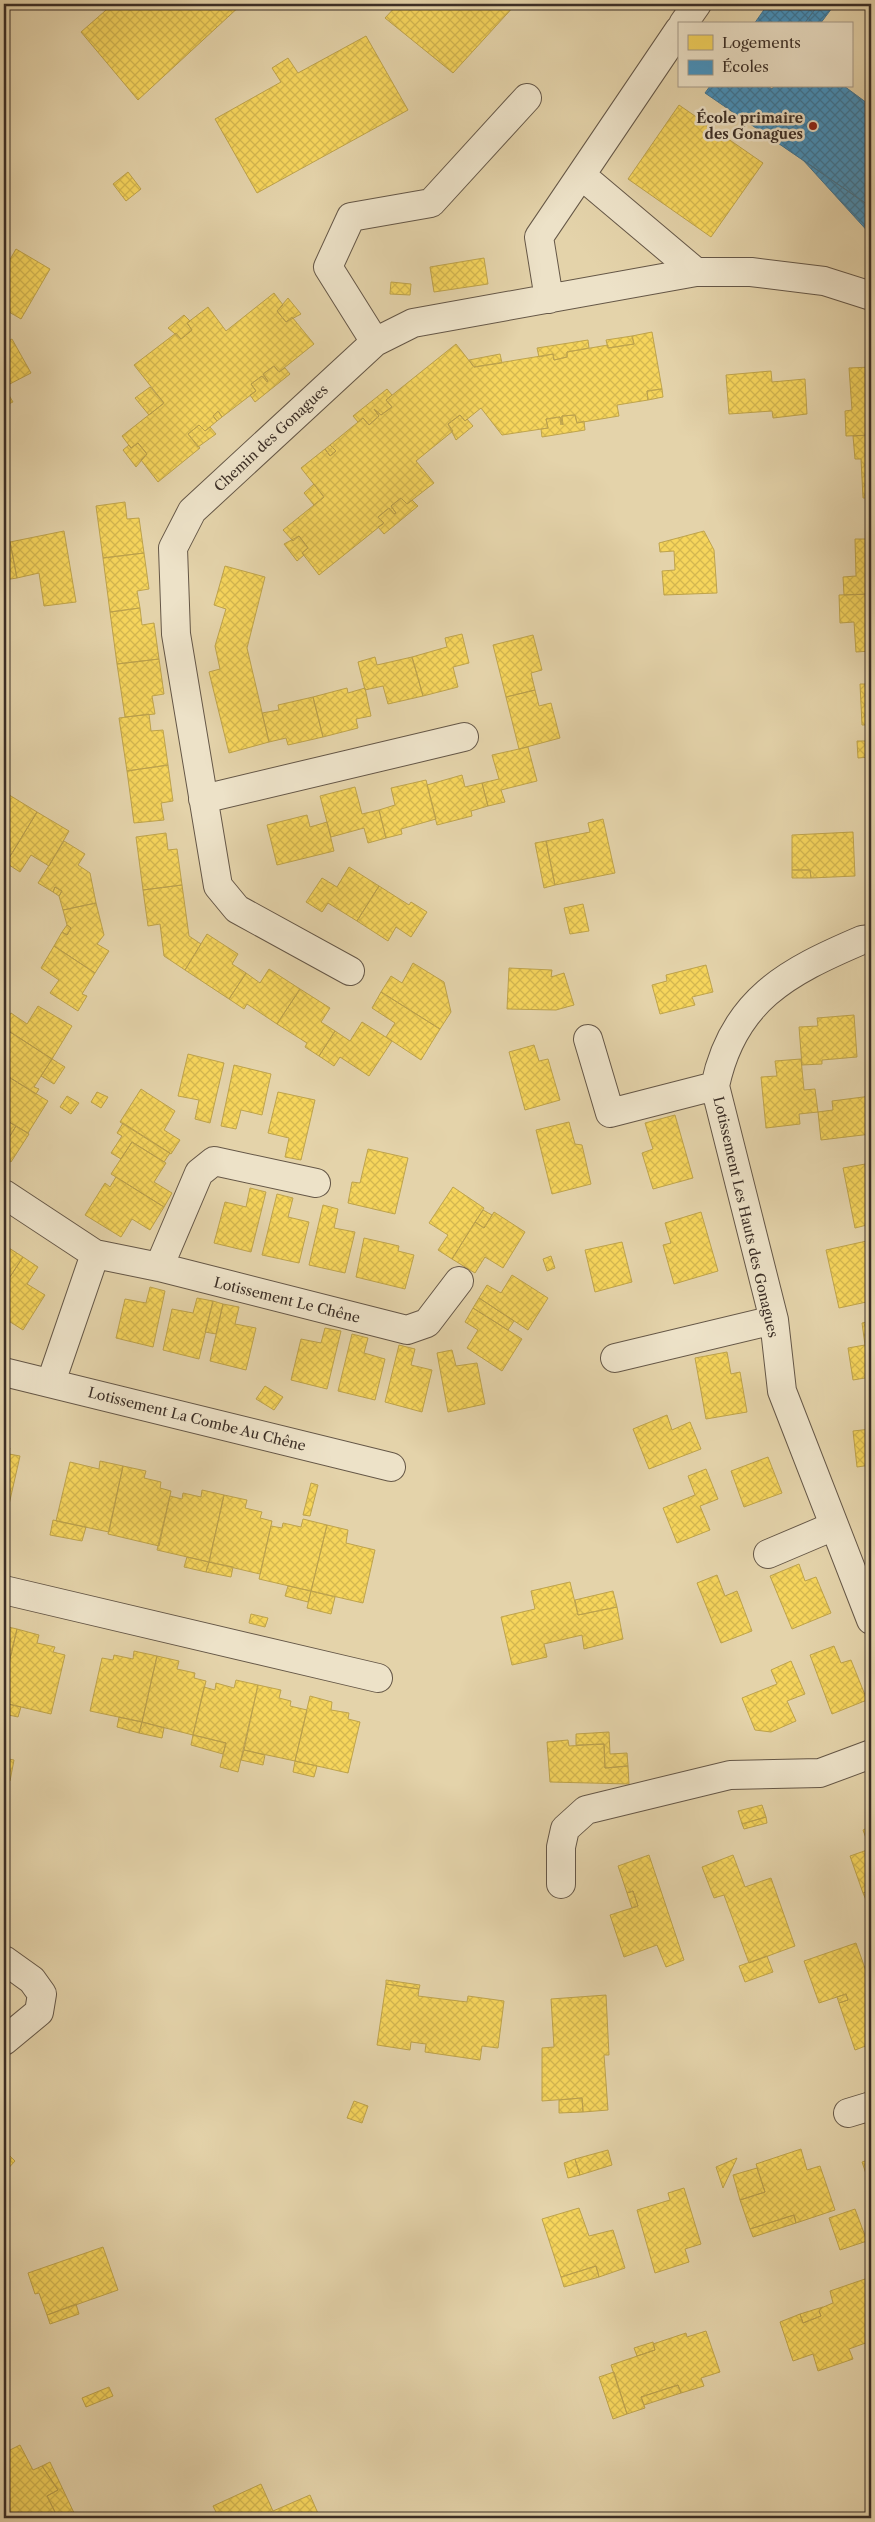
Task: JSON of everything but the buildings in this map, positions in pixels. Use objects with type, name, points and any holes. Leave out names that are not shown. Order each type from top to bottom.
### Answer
[{"type":"street","points":[[684,22],[697,4]]},
{"type":"street","points":[[550,299],[539,237],[678,31]]},
{"type":"street","points":[[375,342],[328,267],[351,216],[431,203],[527,98]]},
{"type":"street","points":[[580,175],[696,272]]},
{"type":"street","name":"Chemin des Gonagues","points":[[350,971],[237,909],[218,886],[176,634],[173,548],[192,510],[375,342],[413,323],[696,272],[751,272],[824,281],[871,296]]},
{"type":"street","points":[[203,799],[464,737]]},
{"type":"street","name":"Lotissement Les Hauts des Gonagues","points":[[871,939],[862,940],[810,962],[769,990],[741,1019],[720,1061],[715,1086],[774,1320],[782,1390],[871,1620]]},
{"type":"street","points":[[588,1039],[610,1113],[715,1086]]},
{"type":"street","points":[[159,1267],[199,1174],[214,1161],[316,1183]]},
{"type":"street","points":[[4,1194],[95,1254],[51,1382]]},
{"type":"street","name":"Lotissement Le Chêne","points":[[95,1254],[159,1267],[407,1330],[427,1323],[459,1281]]},
{"type":"street","points":[[615,1358],[774,1320]]},
{"type":"street","name":"Lotissement La Combe Au Chêne","points":[[4,1372],[391,1467]]},
{"type":"street","points":[[768,1554],[834,1526]]},
{"type":"street","points":[[4,1590],[378,1678]]},
{"type":"street","points":[[561,1884],[561,1847],[566,1829],[586,1810],[730,1775],[820,1773],[871,1754]]},
{"type":"street","points":[[4,1960],[32,1980],[42,1994],[39,2012],[4,2041]]},
{"type":"place","name":"École primaire des Gonagues","points":[[813,126]]}]
